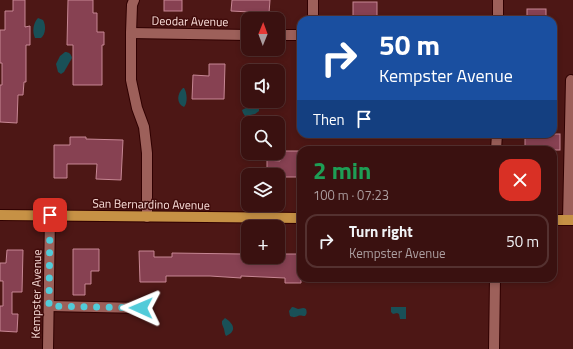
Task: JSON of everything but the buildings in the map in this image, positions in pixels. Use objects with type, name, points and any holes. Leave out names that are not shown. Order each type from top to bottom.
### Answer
[{"type":"main road","name":"San Bernardino Avenue","points":[[0,215],[297,218]]},
{"type":"main road","points":[[557,220],[571,220]]},
{"type":"street","points":[[134,0],[132,5],[131,80],[137,108],[144,127],[147,153],[146,217]]},
{"type":"street","points":[[313,0],[313,16]]},
{"type":"street","points":[[498,0],[498,16]]},
{"type":"street","name":"Deodar Avenue","points":[[131,33],[241,35]]},
{"type":"street","points":[[285,35],[297,35]]},
{"type":"street","points":[[571,80],[571,220]]},
{"type":"street","name":"Kempster Avenue","points":[[48,349],[50,215]]},
{"type":"street","points":[[494,349],[495,282]]},
{"type":"street","points":[[49,306],[141,308]]},
{"type":"water","points":[[38,18],[43,20],[45,29],[41,38],[35,38],[34,28],[35,22]]},
{"type":"water","points":[[65,52],[68,52],[72,58],[64,72],[61,74],[58,72],[56,64],[60,56]]},
{"type":"water","points":[[183,88],[187,98],[184,107],[181,106],[178,98]]},
{"type":"water","points":[[246,108],[259,108],[259,111],[255,114],[245,116],[242,110]]},
{"type":"water","points":[[292,307],[298,309],[305,308],[307,311],[305,316],[290,316],[289,311]]},
{"type":"water","points":[[391,307],[406,307],[406,319],[400,319],[399,314],[397,313],[393,314],[391,312]]},
{"type":"water","points":[[225,318],[233,327],[232,332],[226,336],[222,324],[222,321]]},
{"type":"route","points":[[50,215],[49,306],[141,308]]}]
